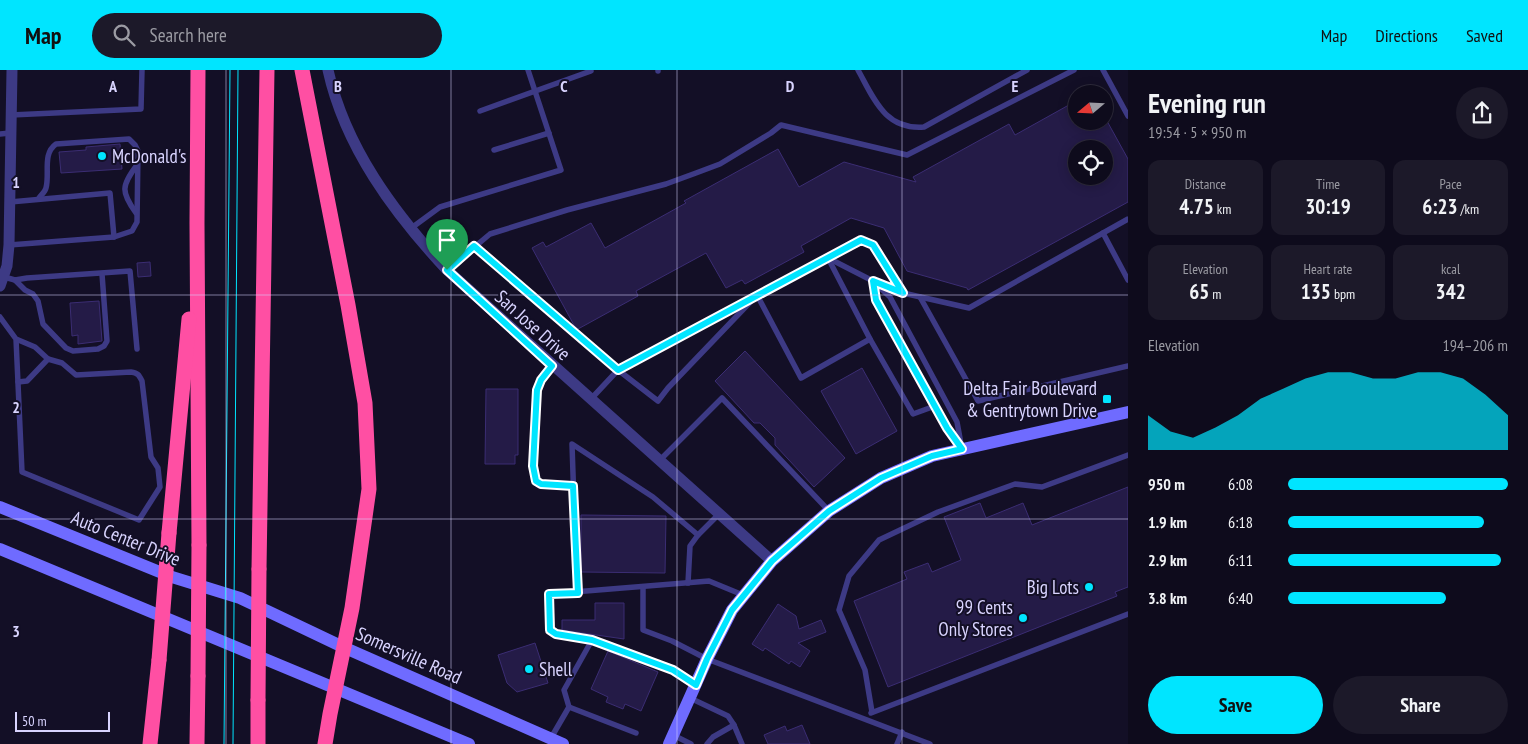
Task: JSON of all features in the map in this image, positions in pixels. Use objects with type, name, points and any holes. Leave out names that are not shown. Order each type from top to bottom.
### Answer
[{"type":"highway","points":[[197,744],[200,545],[197,223],[198,70]]},
{"type":"highway","points":[[258,744],[267,70]]},
{"type":"highway","points":[[302,70],[365,403],[370,489],[352,608],[325,744]]},
{"type":"highway","points":[[150,744],[197,223]]},
{"type":"main road","points":[[671,739],[707,659],[732,610],[772,561],[829,511],[881,478],[932,456],[1128,412]]},
{"type":"main road","name":"Auto Center Drive","points":[[0,507],[172,578],[240,598]]},
{"type":"main road","points":[[0,548],[470,744]]},
{"type":"main road","name":"Somersville Road","points":[[240,598],[343,647],[563,744]]},
{"type":"street","points":[[2,282],[9,245],[9,202],[5,134],[11,115],[12,70]]},
{"type":"street","name":"San Jose Drive","points":[[328,70],[347,126],[368,171],[410,229],[447,270],[772,561]]},
{"type":"lane","points":[[12,70],[17,70]]},
{"type":"lane","points":[[11,115],[140,109],[142,70]]},
{"type":"lane","points":[[410,229],[440,207],[561,170],[528,70]]},
{"type":"lane","points":[[858,70],[878,105],[888,117],[899,124],[912,128],[924,127],[1027,70]]},
{"type":"lane","points":[[447,270],[490,234],[567,210],[666,184],[712,167],[771,133],[781,124],[907,155],[1074,70]]},
{"type":"lane","points":[[1103,70],[1128,116]]},
{"type":"lane","points":[[480,110],[591,71]]},
{"type":"lane","points":[[494,150],[549,132]]},
{"type":"lane","points":[[9,245],[114,237],[132,231],[137,222],[138,203],[138,151],[135,145],[129,139],[56,144],[50,148],[46,190],[39,198]]},
{"type":"lane","points":[[136,213],[127,200],[124,189],[126,179],[137,165]]},
{"type":"lane","points":[[9,202],[110,193],[114,237]]},
{"type":"lane","points":[[828,258],[873,281],[903,293],[969,308],[1128,219]]},
{"type":"lane","points":[[1103,233],[1128,280]]},
{"type":"lane","points":[[590,400],[618,370],[861,240],[873,245],[903,293]]},
{"type":"lane","points":[[474,246],[618,370],[658,400],[757,295]]},
{"type":"lane","points":[[828,258],[870,339],[913,414],[935,406]]},
{"type":"lane","points":[[2,282],[27,278],[130,271],[137,349]]},
{"type":"lane","points":[[16,280],[25,290],[33,294],[38,301],[43,324],[66,348],[74,351],[98,349],[104,346],[107,341],[102,274]]},
{"type":"lane","points":[[873,281],[876,300],[947,428],[962,449]]},
{"type":"lane","points":[[873,281],[890,297],[957,422],[962,449]]},
{"type":"lane","points":[[757,295],[801,378],[870,339]]},
{"type":"lane","points":[[920,297],[978,401],[1128,366]]},
{"type":"lane","points":[[0,317],[16,339],[36,347],[48,359],[62,363],[76,375],[131,372],[140,376],[151,457],[158,468],[160,487],[139,520],[22,472],[16,339]]},
{"type":"lane","points":[[18,382],[27,380],[48,359]]},
{"type":"lane","points":[[552,366],[541,380],[537,390],[533,466],[536,481],[541,484],[573,486]]},
{"type":"lane","points":[[659,461],[722,398],[829,511]]},
{"type":"lane","points":[[578,593],[572,444],[653,497],[698,535]]},
{"type":"lane","points":[[872,712],[865,670],[839,610],[850,576],[879,540],[938,512],[1015,484],[1042,487],[1128,454]]},
{"type":"lane","points":[[688,583],[690,546],[719,514]]},
{"type":"lane","points":[[696,685],[673,670],[592,640],[556,634],[550,630],[549,594],[578,593],[709,580],[743,595]]},
{"type":"lane","points":[[643,587],[643,630],[672,641],[707,659],[930,744]]},
{"type":"lane","points":[[862,717],[1128,614]]},
{"type":"lane","points":[[551,738],[569,707],[564,690],[592,640]]},
{"type":"lane","points":[[690,698],[728,716],[742,744]]},
{"type":"lane","points":[[569,707],[636,733]]},
{"type":"lane","points":[[707,744],[712,738],[734,725]]},
{"type":"lane","points":[[897,744],[902,732]]},
{"type":"lane","points":[[671,739],[691,744]]},
{"type":"building","points":[[1068,105],[1068,130],[1112,130],[1128,159],[1128,202],[968,290],[967,288],[907,271],[884,228],[851,218],[801,246],[804,252],[745,284],[742,280],[726,288],[706,253],[636,291],[638,296],[578,329],[575,327],[532,248],[543,242],[546,247],[591,223],[605,248],[686,203],[684,201],[778,149],[799,187],[844,162],[916,182],[913,177],[1009,124],[1015,135]]},
{"type":"building","points":[[120,144],[122,169],[61,173],[59,152],[86,150],[86,147]]},
{"type":"building","points":[[150,262],[151,276],[138,277],[137,263]]},
{"type":"building","points":[[99,301],[102,341],[78,344],[78,335],[72,336],[70,303]]},
{"type":"building","points":[[745,351],[845,458],[814,487],[775,445],[775,438],[760,423],[754,423],[715,381]]},
{"type":"building","points":[[862,368],[897,431],[856,454],[821,391]]},
{"type":"building","points":[[486,389],[518,389],[518,455],[515,455],[515,464],[485,464]]},
{"type":"building","points":[[1128,487],[1128,587],[1115,592],[1117,596],[888,687],[854,601],[907,579],[904,572],[928,563],[932,572],[961,560],[944,517],[980,503],[986,518],[1023,503],[1032,525]]},
{"type":"building","points":[[581,515],[666,516],[665,573],[581,572]]},
{"type":"building","points":[[595,603],[624,603],[624,639],[562,630],[562,620],[595,620]]},
{"type":"building","points":[[778,604],[796,616],[799,629],[821,620],[826,632],[798,643],[810,651],[800,667],[791,661],[789,664],[765,648],[763,651],[752,644]]},
{"type":"building","points":[[535,643],[548,683],[517,692],[507,683],[498,655]]},
{"type":"building","points":[[608,651],[658,672],[641,711],[625,704],[623,709],[606,702],[608,697],[591,689]]},
{"type":"building","points":[[802,725],[810,744],[768,744],[764,735],[785,726],[787,731]]},
{"type":"tram line","points":[[224,744],[230,70]]},
{"type":"tram line","points":[[233,744],[238,70]]},
{"type":"place","name":"McDonald's","points":[[102,156]]},
{"type":"place","name":"Delta Fair Boulevard & Gentrytown Drive","points":[[1107,399]]},
{"type":"place","name":"Big Lots","points":[[1089,587]]},
{"type":"place","name":"99 Cents Only Stores","points":[[1023,618]]},
{"type":"place","name":"Shell","points":[[529,669]]},
{"type":"route","points":[[861,240],[873,245],[903,293],[873,281],[876,300],[947,428],[962,449],[932,456],[881,478],[829,511],[772,561],[732,610],[696,685],[673,670],[592,640],[556,634],[550,630],[549,594],[578,593],[573,486],[541,484],[536,481],[533,466],[537,390],[541,380],[552,366],[447,270],[474,246],[618,370],[861,240]]}]
